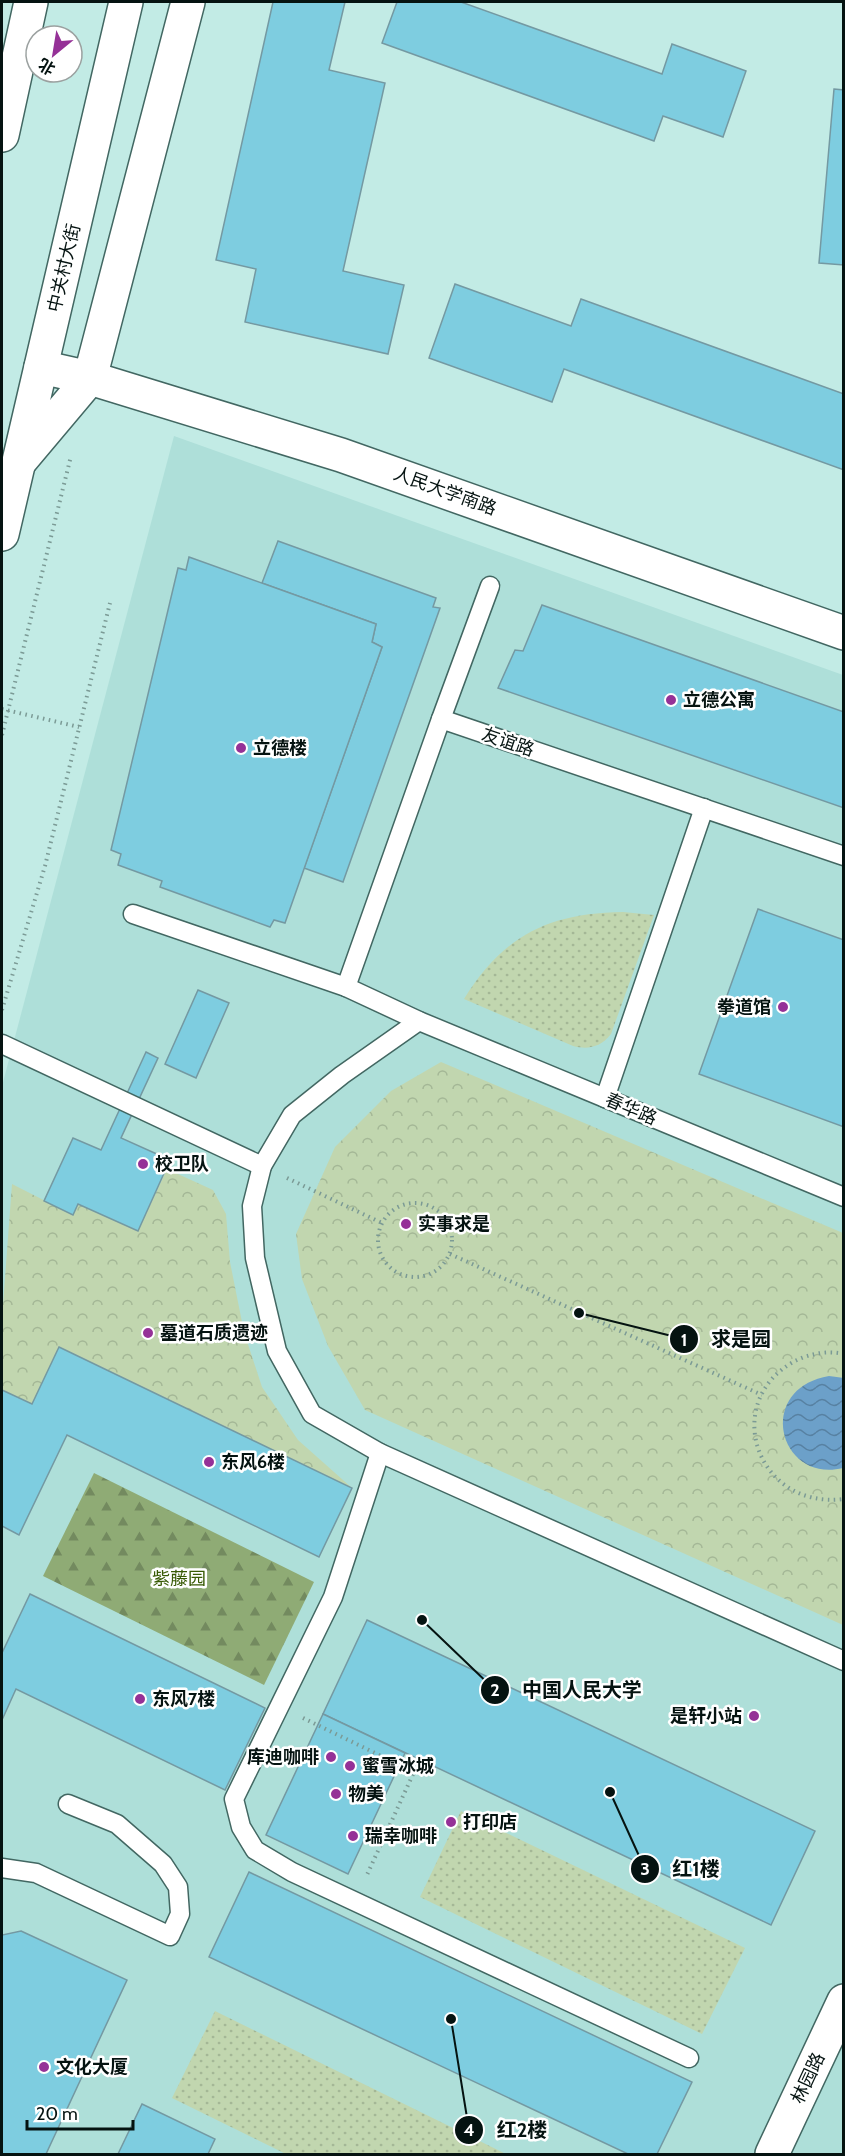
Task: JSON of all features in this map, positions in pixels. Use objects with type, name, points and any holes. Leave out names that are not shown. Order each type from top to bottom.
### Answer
[{"type":"street","points":[[2,135],[31,2]]},
{"type":"street","name":"中关村大街","points":[[2,534],[126,2]]},
{"type":"street","points":[[18,463],[90,378],[188,2]]},
{"type":"street","name":"人民大学南路","points":[[41,367],[90,378],[341,454],[843,633]]},
{"type":"street","name":"林园路","points":[[772,2154],[843,2001]]},
{"type":"lane","points":[[346,987],[490,586]]},
{"type":"lane","name":"友谊路","points":[[441,719],[843,856]]},
{"type":"lane","points":[[605,1098],[704,808]]},
{"type":"lane","name":"春华路","points":[[134,914],[346,987],[419,1021],[843,1197]]},
{"type":"lane","points":[[419,1021],[342,1075],[292,1115],[262,1166],[252,1206],[255,1258],[277,1351],[312,1414],[380,1453],[843,1661]]},
{"type":"lane","points":[[2,1044],[262,1166]]},
{"type":"lane","points":[[380,1453],[333,1597],[234,1799],[242,1827],[255,1850],[292,1872],[689,2058]]},
{"type":"lane","points":[[2,1868],[36,1873],[170,1936],[180,1914],[178,1887],[163,1864],[117,1824],[68,1804]]},
{"type":"path","points":[[2,735],[73,447]]},
{"type":"path","points":[[2,1010],[45,866],[110,603]]},
{"type":"path","points":[[2,709],[79,727]]},
{"type":"path","points":[[262,1166],[382,1223]]},
{"type":"path","points":[[412,1203],[428,1204],[441,1212],[449,1225],[453,1240],[450,1254],[441,1267],[428,1275],[412,1277],[398,1273],[386,1262],[379,1248],[378,1235],[382,1223],[400,1206],[412,1203]]},
{"type":"path","points":[[450,1254],[762,1395]]},
{"type":"path","points":[[843,1354],[820,1353],[802,1357],[779,1372],[762,1395],[756,1412],[754,1432],[758,1450],[766,1467],[778,1481],[811,1499],[830,1501],[843,1499]]},
{"type":"path","points":[[278,1706],[414,1772],[355,1901]]},
{"type":"shaded area","points":[[174,436],[843,675],[843,2154],[2,2154],[2,1086]]},
{"type":"green space","points":[[623,912],[654,915],[611,1034],[599,1045],[584,1048],[573,1046],[464,999],[495,959],[530,932],[572,917]]},
{"type":"green space","points":[[441,1062],[843,1233],[843,1625],[365,1410],[328,1346],[302,1279],[296,1234],[335,1147],[391,1091]]},
{"type":"green space","points":[[167,1169],[213,1190],[226,1214],[230,1262],[244,1332],[262,1387],[298,1440],[352,1488],[59,1347],[32,1404],[2,1390],[2,1318],[12,1184],[73,1215],[78,1204],[138,1231]]},
{"type":"green space","name":"紫藤园","points":[[94,1473],[314,1582],[264,1685],[43,1576]]},
{"type":"green space","points":[[461,1811],[745,1948],[702,2034],[420,1897]]},
{"type":"green space","points":[[215,2011],[506,2154],[286,2154],[172,2098]]},
{"type":"water","points":[[829,1376],[844,1378],[843,1468],[821,1469],[803,1462],[791,1449],[784,1433],[784,1415],[791,1398],[805,1384]]},
{"type":"building","points":[[273,2],[345,2],[329,70],[385,83],[343,271],[404,285],[388,354],[245,322],[256,269],[216,260]]},
{"type":"building","points":[[397,2],[461,2],[662,74],[672,44],[746,71],[723,137],[663,116],[654,141],[382,43]]},
{"type":"building","points":[[834,89],[844,90],[844,265],[819,263]]},
{"type":"building","points":[[455,284],[571,326],[581,299],[844,394],[844,470],[564,369],[552,402],[429,358]]},
{"type":"building","points":[[278,541],[436,598],[433,607],[440,608],[343,882],[304,868],[382,647],[372,642],[376,624],[262,583]]},
{"type":"building","name":"立德楼","points":[[189,557],[376,624],[372,642],[382,647],[285,923],[274,920],[270,927],[160,887],[162,881],[118,865],[121,854],[111,850],[178,568],[186,570]]},
{"type":"building","name":"立德公寓","points":[[542,605],[844,712],[844,808],[498,688],[515,650],[523,651]]},
{"type":"building","name":"拳道馆","points":[[758,909],[844,940],[844,1127],[699,1074]]},
{"type":"building","points":[[198,990],[229,1003],[196,1078],[165,1064]]},
{"type":"building","points":[[146,1052],[158,1058],[121,1138],[170,1160],[138,1231],[78,1204],[73,1215],[44,1201],[73,1138],[101,1150]]},
{"type":"building","name":"东风6楼","points":[[59,1347],[352,1488],[319,1557],[67,1435],[19,1535],[2,1526],[2,1390],[32,1404]]},
{"type":"building","name":"东风7楼","points":[[30,1594],[265,1708],[225,1790],[16,1689],[2,1720],[2,1653]]},
{"type":"building","points":[[367,1620],[815,1831],[771,1925],[323,1714]]},
{"type":"building","name":"物美","points":[[323,1714],[405,1753],[348,1874],[266,1835]]},
{"type":"building","points":[[249,1872],[692,2082],[657,2154],[628,2154],[209,1957]]},
{"type":"building","name":"文化大厦","points":[[21,1931],[127,1980],[46,2154],[2,2154],[2,1935]]},
{"type":"building","points":[[142,2104],[215,2139],[208,2154],[118,2154]]},
{"type":"place","name":"立德公寓","points":[[671,700]]},
{"type":"place","name":"立德楼","points":[[241,748]]},
{"type":"place","name":"拳道馆","points":[[783,1007]]},
{"type":"place","name":"校卫队","points":[[143,1164]]},
{"type":"place","name":"实事求是","points":[[406,1224]]},
{"type":"place","name":"求是园","points":[[579,1313]]},
{"type":"place","name":"墓道石质遗迹","points":[[148,1333]]},
{"type":"place","name":"东风6楼","points":[[209,1462]]},
{"type":"place","name":"中国人民大学","points":[[422,1620]]},
{"type":"place","name":"东风7楼","points":[[140,1699]]},
{"type":"place","name":"是轩小站","points":[[754,1716]]},
{"type":"place","name":"库迪咖啡","points":[[331,1757]]},
{"type":"place","name":"蜜雪冰城","points":[[350,1766]]},
{"type":"place","name":"红1楼","points":[[610,1792]]},
{"type":"place","name":"物美","points":[[336,1794]]},
{"type":"place","name":"打印店","points":[[451,1822]]},
{"type":"place","name":"瑞幸咖啡","points":[[353,1836]]},
{"type":"place","name":"红2楼","points":[[451,2019]]},
{"type":"place","name":"文化大厦","points":[[44,2067]]}]
